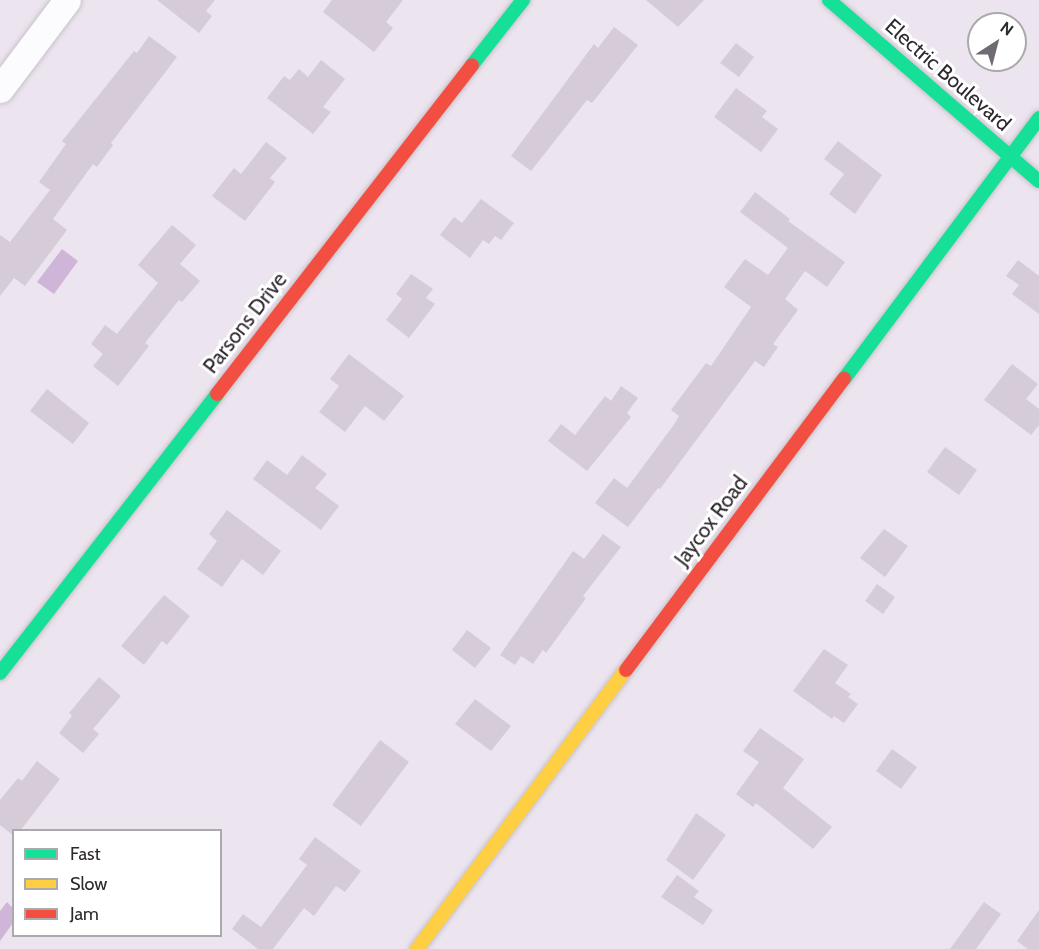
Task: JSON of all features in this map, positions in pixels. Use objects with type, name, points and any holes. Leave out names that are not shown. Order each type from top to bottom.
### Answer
[{"type":"street","points":[[0,89],[67,0]]},
{"type":"street","name":"Parsons Drive","points":[[0,673],[523,0]]},
{"type":"street","name":"Electric Boulevard","points":[[829,0],[1039,181]]},
{"type":"street","name":"Jaycox Road","points":[[417,949],[1039,118]]},
{"type":"shaded area","points":[[62,249],[78,261],[54,294],[37,282]]},
{"type":"shaded area","points":[[7,902],[12,907],[12,924],[0,941],[0,911]]},
{"type":"building","points":[[157,0],[215,0],[206,11],[212,16],[199,33]]},
{"type":"building","points":[[332,0],[403,0],[386,22],[393,28],[374,52],[323,12]]},
{"type":"building","points":[[646,0],[704,0],[678,27]]},
{"type":"building","points":[[614,27],[638,45],[592,103],[587,100],[531,171],[511,156],[594,44],[598,48]]},
{"type":"building","points":[[149,36],[177,57],[111,143],[113,145],[97,167],[93,164],[53,219],[67,230],[25,286],[14,278],[0,296],[0,235],[10,242],[50,190],[39,182],[66,144],[62,141],[134,51],[137,53]]},
{"type":"building","points":[[736,43],[754,57],[739,77],[720,63]]},
{"type":"building","points":[[321,60],[345,79],[323,107],[331,112],[313,134],[267,98],[284,76],[290,80],[299,69],[308,77]]},
{"type":"building","points":[[736,88],[767,111],[762,117],[778,129],[761,152],[714,117]]},
{"type":"building","points":[[838,141],[882,175],[855,214],[829,194],[844,174],[824,159]]},
{"type":"building","points":[[266,142],[287,158],[270,178],[275,182],[245,221],[212,196],[234,168],[241,174]]},
{"type":"building","points":[[755,192],[790,219],[788,221],[845,262],[827,287],[805,271],[785,299],[798,310],[773,344],[778,347],[764,367],[755,361],[660,489],[658,488],[628,527],[595,503],[614,478],[627,488],[679,416],[671,410],[706,363],[711,366],[751,307],[724,287],[745,259],[768,275],[788,248],[740,212]]},
{"type":"building","points":[[481,199],[514,223],[501,240],[495,236],[489,244],[483,240],[470,258],[440,235],[454,217],[462,223]]},
{"type":"building","points":[[172,225],[196,245],[180,264],[200,281],[182,302],[179,300],[145,343],[149,346],[118,386],[93,366],[103,354],[91,344],[105,325],[117,334],[158,283],[138,265]]},
{"type":"building","points":[[1018,260],[1039,276],[1039,314],[1012,294],[1019,285],[1006,276]]},
{"type":"building","points":[[411,274],[433,289],[426,298],[435,304],[409,338],[386,320],[402,299],[396,294]]},
{"type":"building","points":[[349,354],[404,396],[384,421],[365,406],[345,432],[319,412],[339,386],[330,379]]},
{"type":"building","points":[[1012,364],[1038,384],[1026,399],[1039,409],[1039,425],[1031,435],[984,400]]},
{"type":"building","points":[[621,386],[638,398],[627,413],[631,417],[587,471],[548,441],[561,424],[575,435],[605,396],[611,401]]},
{"type":"building","points":[[47,389],[89,423],[73,444],[30,411]]},
{"type":"building","points":[[945,447],[977,470],[959,495],[927,472]]},
{"type":"building","points":[[302,455],[327,474],[315,488],[339,506],[321,530],[253,479],[267,460],[287,475]]},
{"type":"building","points":[[227,510],[281,551],[263,575],[242,559],[222,587],[197,569],[217,541],[209,534]]},
{"type":"building","points":[[884,529],[908,546],[885,577],[860,558]]},
{"type":"building","points":[[603,534],[621,547],[583,596],[586,598],[546,653],[543,650],[533,664],[521,656],[515,665],[500,655],[573,551],[584,559]]},
{"type":"building","points":[[877,584],[895,597],[883,614],[865,601]]},
{"type":"building","points":[[164,595],[190,616],[167,645],[162,641],[144,665],[121,646]]},
{"type":"building","points":[[467,630],[491,648],[475,668],[452,650]]},
{"type":"building","points":[[824,649],[848,665],[835,683],[851,694],[848,697],[858,704],[844,723],[834,716],[832,719],[793,691]]},
{"type":"building","points":[[99,677],[121,696],[93,729],[99,734],[83,753],[59,733],[72,716],[69,713]]},
{"type":"building","points":[[475,699],[511,726],[491,751],[455,724]]},
{"type":"building","points":[[760,728],[804,759],[783,788],[832,827],[813,849],[756,803],[753,807],[736,794],[759,762],[743,751]]},
{"type":"building","points":[[380,740],[409,762],[361,826],[332,805]]},
{"type":"building","points":[[892,749],[917,767],[901,789],[876,771]]},
{"type":"building","points":[[37,761],[60,779],[22,829],[12,829],[12,834],[0,825],[0,800],[18,778],[22,781]]},
{"type":"building","points":[[696,813],[726,835],[693,880],[666,860]]},
{"type":"building","points":[[315,837],[361,871],[345,892],[336,886],[314,916],[304,908],[273,949],[258,949],[232,929],[243,914],[261,927],[307,865],[299,859]]},
{"type":"building","points":[[677,875],[699,891],[694,897],[713,910],[703,925],[661,897]]},
{"type":"building","points":[[984,902],[1001,914],[976,949],[950,949]]},
{"type":"building","points":[[1039,910],[1039,949],[1028,949],[1017,941]]},
{"type":"traffic: fast","points":[[472,65],[523,0]]},
{"type":"traffic: fast","points":[[829,0],[1039,181]]},
{"type":"traffic: fast","points":[[844,379],[1039,118]]},
{"type":"traffic: fast","points":[[0,673],[217,394]]},
{"type":"traffic: slow","points":[[417,949],[626,670]]},
{"type":"traffic: jam","points":[[217,394],[472,65]]},
{"type":"traffic: jam","points":[[626,670],[844,379]]}]
